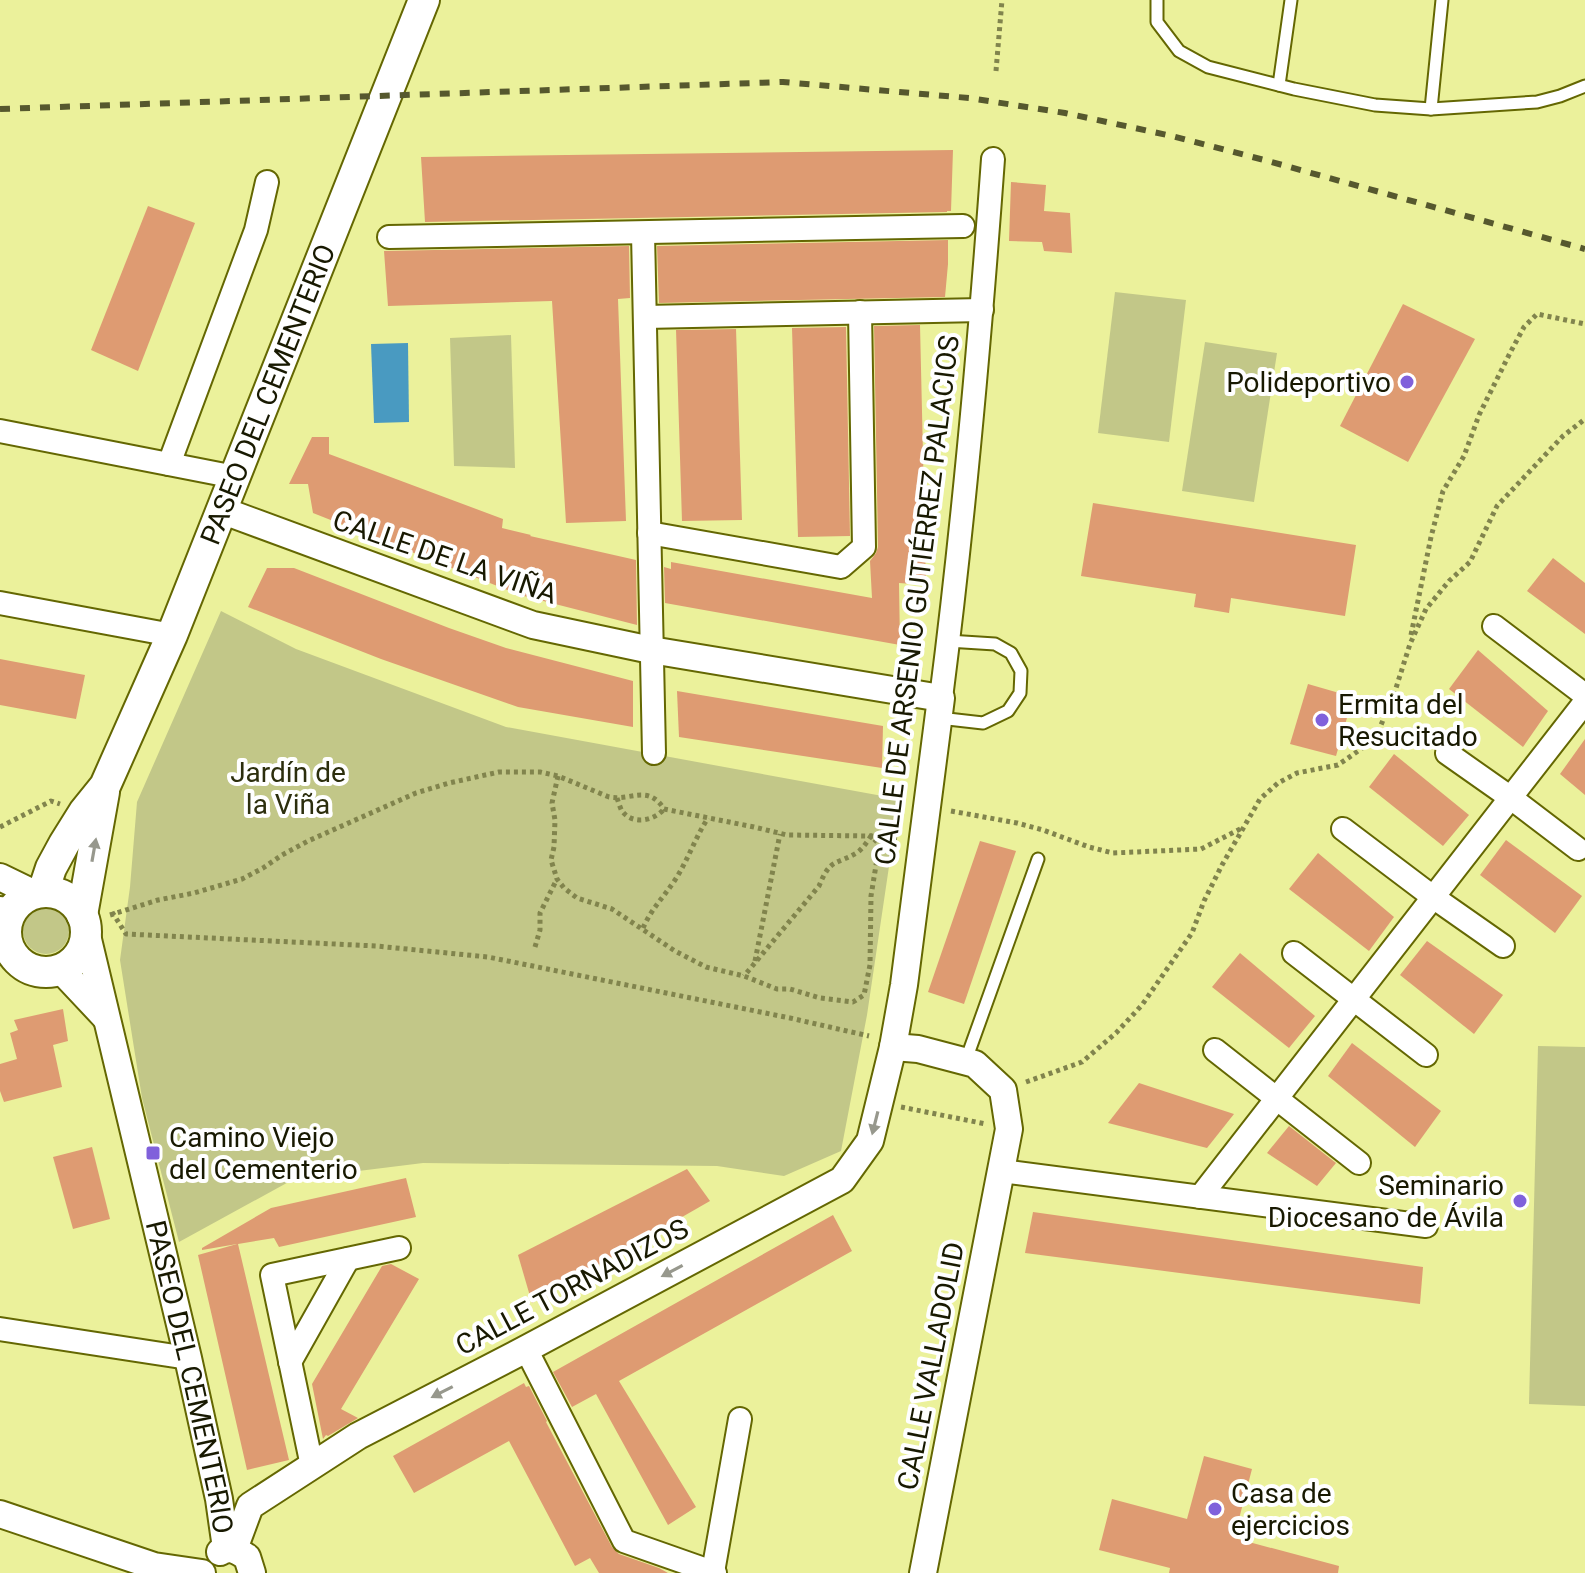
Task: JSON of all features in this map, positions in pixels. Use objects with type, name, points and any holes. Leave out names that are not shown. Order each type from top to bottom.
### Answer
[{"type":"main road","name":"PASEO DEL CEMENTERIO","points":[[39,893],[84,812],[105,786],[172,635],[424,0]]},
{"type":"main road","name":"PASEO DEL CEMENTERIO","points":[[91,921],[105,786]]},
{"type":"main road","points":[[39,893],[55,893],[75,905],[91,921],[84,944],[71,963],[51,972],[11,970],[15,957],[9,948],[4,921],[19,903],[39,893]]},
{"type":"street","name":"CALLE DE ARSENIO GUTIÉRREZ PALACIOS","points":[[881,1048],[904,985],[948,641],[982,310],[993,159]]},
{"type":"street","points":[[169,464],[256,230],[267,182]]},
{"type":"street","points":[[389,237],[963,226]]},
{"type":"street","points":[[643,233],[654,753]]},
{"type":"street","points":[[645,317],[982,310]]},
{"type":"street","points":[[649,533],[841,567],[864,547],[860,312]]},
{"type":"street","points":[[0,431],[235,477]]},
{"type":"street","name":"CALLE DE LA VIÑA","points":[[221,510],[533,625],[939,708]]},
{"type":"street","points":[[0,603],[172,635]]},
{"type":"street","points":[[1494,626],[1585,695]]},
{"type":"street","points":[[1200,1197],[1585,702]]},
{"type":"street","points":[[1447,753],[1578,849]]},
{"type":"street","points":[[1343,829],[1503,946]]},
{"type":"street","points":[[0,877],[39,893]]},
{"type":"street","name":"PASEO DEL CEMENTERIO","points":[[91,921],[108,1021],[230,1549]]},
{"type":"street","points":[[1294,953],[1426,1055]]},
{"type":"street","name":"PASEO DEL CEMENTERIO","points":[[60,969],[108,1021]]},
{"type":"street","name":"CALLE VALLADOLID","points":[[881,1048],[918,1049],[975,1064],[1003,1090],[1009,1129],[923,1573]]},
{"type":"street","name":"CALLE TORNADIZOS","points":[[204,1573],[210,1557],[230,1549],[250,1506],[358,1436],[842,1180],[870,1141],[880,1103],[881,1048]]},
{"type":"street","points":[[1215,1050],[1359,1163]]},
{"type":"street","points":[[1001,1171],[1426,1226]]},
{"type":"street","points":[[312,1466],[272,1275],[399,1248]]},
{"type":"street","points":[[290,1362],[348,1259]]},
{"type":"street","points":[[0,1329],[188,1358]]},
{"type":"street","points":[[526,1349],[624,1541],[714,1573],[740,1419]]},
{"type":"street","points":[[0,1514],[154,1566],[204,1573]]},
{"type":"street","points":[[230,1549],[247,1557],[252,1573]]},
{"type":"lane","points":[[1157,0],[1157,22],[1179,51],[1208,67],[1375,105],[1431,109],[1537,102],[1585,86]]},
{"type":"lane","points":[[1279,85],[1291,0]]},
{"type":"lane","points":[[1431,109],[1442,0]]},
{"type":"lane","points":[[939,708],[983,723],[1008,711],[1020,693],[1021,671],[1011,653],[995,644],[948,641]]},
{"type":"lane","points":[[965,1061],[1038,859]]},
{"type":"path","points":[[996,71],[1002,0]]},
{"type":"path","points":[[1030,1095],[1024,1082],[1082,1062],[1142,1005],[1192,933],[1204,901],[1260,799],[1278,783],[1297,773],[1338,765],[1361,749],[1379,730],[1410,644],[1443,491],[1464,456],[1479,415],[1510,353],[1524,327],[1537,314],[1585,324]]},
{"type":"path","points":[[1410,644],[1426,609],[1470,562],[1497,506],[1563,436],[1585,419]]},
{"type":"path","points":[[91,921],[242,879],[308,841],[416,793],[499,772],[540,772],[558,776],[609,797],[646,795],[658,799],[664,809],[780,834],[871,836],[922,844]]},
{"type":"path","points":[[558,776],[552,803],[555,820],[551,860],[557,879],[564,888],[577,898],[612,909],[698,964],[744,976],[777,989],[790,989],[820,998],[853,1002],[864,995],[870,965],[871,896],[878,853],[878,843],[871,836]]},
{"type":"path","points":[[617,798],[623,813],[638,820],[658,816],[664,809]]},
{"type":"path","points":[[0,827],[51,801],[84,812]]},
{"type":"path","points":[[927,807],[1017,823],[1113,853],[1201,849],[1245,826]]},
{"type":"path","points":[[643,928],[674,882],[708,818]]},
{"type":"path","points":[[755,962],[780,834]]},
{"type":"path","points":[[744,976],[819,886],[834,861],[861,850],[871,836]]},
{"type":"path","points":[[535,947],[540,930],[540,913],[557,879]]},
{"type":"path","points":[[91,921],[112,898]]},
{"type":"path","points":[[91,921],[126,934],[376,946],[488,957],[790,1018],[871,1037],[881,1048]]},
{"type":"path","points":[[880,1103],[1009,1129]]},
{"type":"green space","points":[[1115,292],[1186,300],[1169,442],[1098,433]]},
{"type":"green space","points":[[511,335],[515,468],[454,466],[450,338]]},
{"type":"green space","points":[[1205,342],[1277,353],[1254,502],[1182,491]]},
{"type":"green space","name":"Jardín de la Viña","points":[[221,611],[296,649],[506,727],[899,799],[867,1015],[841,1151],[784,1176],[717,1166],[423,1163],[294,1179],[179,1242],[142,1098],[120,960],[137,802]]},
{"type":"green space","points":[[46,908],[62,915],[69,931],[62,947],[46,954],[30,947],[23,931],[30,915]]},
{"type":"green space","points":[[1538,1046],[1585,1047],[1585,1406],[1529,1404]]},
{"type":"water","points":[[408,343],[409,422],[374,423],[371,344]]},
{"type":"building","points":[[953,150],[951,211],[947,212],[425,222],[421,157]]},
{"type":"building","points":[[1011,182],[1046,185],[1044,211],[1070,213],[1072,253],[1044,251],[1042,242],[1009,241]]},
{"type":"building","points":[[148,206],[195,223],[138,371],[91,350]]},
{"type":"building","points":[[948,240],[945,297],[659,303],[657,246]]},
{"type":"building","points":[[629,246],[630,298],[618,299],[626,521],[566,523],[552,301],[388,306],[384,251]]},
{"type":"building","name":"Polideportivo","points":[[1403,304],[1475,339],[1408,462],[1340,426]]},
{"type":"building","points":[[920,325],[926,585],[899,583],[900,645],[665,603],[664,567],[671,569],[671,562],[872,598],[870,561],[878,547],[874,326]]},
{"type":"building","points":[[846,327],[850,536],[798,537],[792,328]]},
{"type":"building","points":[[736,329],[742,520],[682,521],[676,330]]},
{"type":"building","points":[[312,437],[329,437],[329,454],[503,519],[502,528],[636,560],[637,625],[520,595],[313,513],[308,484],[289,484]]},
{"type":"building","points":[[1093,503],[1356,545],[1345,616],[1231,598],[1229,613],[1194,607],[1196,594],[1081,576]]},
{"type":"building","points":[[1553,558],[1585,583],[1585,634],[1527,591]]},
{"type":"building","points":[[267,568],[294,568],[506,648],[633,681],[633,727],[518,707],[381,659],[248,607]]},
{"type":"building","points":[[1478,650],[1548,711],[1523,747],[1449,689]]},
{"type":"building","points":[[0,659],[85,675],[76,719],[0,705]]},
{"type":"building","name":"Ermita del Resucitado","points":[[1308,684],[1353,697],[1336,756],[1290,744]]},
{"type":"building","points":[[677,691],[883,726],[882,768],[679,737]]},
{"type":"building","points":[[1585,739],[1585,795],[1560,774]]},
{"type":"building","points":[[1394,754],[1469,815],[1443,846],[1369,787]]},
{"type":"building","points":[[1506,840],[1582,896],[1555,933],[1480,875]]},
{"type":"building","points":[[980,841],[1016,851],[964,1004],[928,992]]},
{"type":"building","points":[[1318,853],[1394,917],[1369,951],[1289,889]]},
{"type":"building","points":[[1427,941],[1503,995],[1474,1034],[1400,975]]},
{"type":"building","points":[[1240,953],[1315,1016],[1289,1048],[1212,987]]},
{"type":"building","points":[[63,1009],[68,1041],[53,1045],[62,1087],[4,1102],[0,1091],[0,1064],[17,1059],[10,1033],[18,1030],[14,1020]]},
{"type":"building","points":[[1352,1043],[1441,1111],[1415,1147],[1328,1076]]},
{"type":"building","points":[[1139,1083],[1234,1114],[1207,1148],[1108,1123]]},
{"type":"building","points":[[1289,1126],[1336,1163],[1317,1186],[1267,1153]]},
{"type":"building","points":[[92,1147],[110,1219],[73,1229],[53,1157]]},
{"type":"building","points":[[687,1169],[710,1201],[532,1303],[518,1255]]},
{"type":"building","points":[[406,1178],[416,1217],[279,1247],[274,1238],[238,1244],[289,1460],[247,1470],[198,1255],[237,1244],[202,1250],[271,1208]]},
{"type":"building","points":[[1033,1212],[1423,1267],[1420,1304],[1025,1253]]},
{"type":"building","points":[[833,1215],[852,1251],[619,1381],[696,1507],[668,1525],[596,1394],[572,1407],[553,1372]]},
{"type":"building","points":[[391,1264],[419,1279],[341,1409],[358,1418],[323,1439],[312,1384],[382,1266]]},
{"type":"building","points":[[524,1383],[526,1387],[529,1386],[612,1547],[619,1554],[668,1573],[599,1573],[590,1558],[575,1566],[509,1441],[414,1493],[393,1456]]},
{"type":"building","name":"Casa de ejercicios","points":[[1204,1456],[1252,1469],[1234,1538],[1339,1566],[1338,1573],[1169,1573],[1170,1568],[1099,1550],[1112,1499],[1187,1519]]},
{"type":"railway","points":[[0,109],[783,82],[969,98],[1065,113],[1172,136],[1585,249]]},
{"type":"place","name":"Polideportivo","points":[[1407,382]]},
{"type":"place","name":"Ermita del Resucitado","points":[[1322,720]]},
{"type":"place","name":"Camino Viejo del Cementerio","points":[[153,1153]]},
{"type":"place","name":"Seminario Diocesano de Ávila","points":[[1520,1201]]},
{"type":"place","name":"Casa de ejercicios","points":[[1215,1509]]}]
